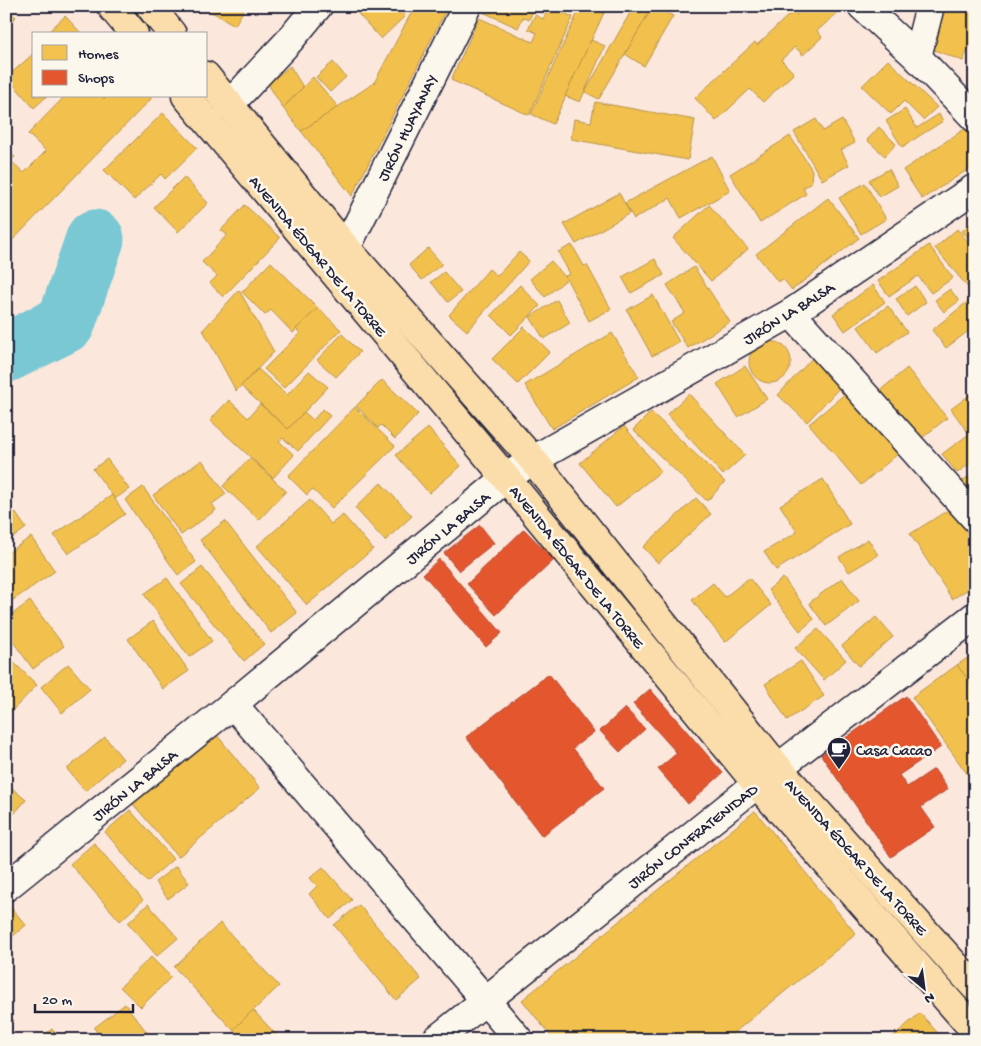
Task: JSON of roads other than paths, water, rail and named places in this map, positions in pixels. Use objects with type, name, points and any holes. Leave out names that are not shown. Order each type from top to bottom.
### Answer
[{"type":"highway","points":[[111,6],[132,32]]},
{"type":"highway","points":[[150,6],[170,32]]},
{"type":"highway","name":"AVENIDA ÉDGAR DE LA TORRE","points":[[208,78],[346,248],[533,460],[768,776],[975,987]]},
{"type":"highway","name":"AVENIDA ÉDGAR DE LA TORRE","points":[[188,98],[506,478],[768,776],[975,1031]]},
{"type":"street","points":[[230,105],[289,42],[318,6]]},
{"type":"street","name":"JIRÓN HUAYANAY","points":[[346,248],[467,6]]},
{"type":"street","points":[[862,6],[917,58],[975,118]]},
{"type":"street","points":[[917,58],[930,6]]},
{"type":"street","name":"JIRÓN LA BALSA","points":[[6,887],[233,704],[506,478],[533,460],[791,313],[975,188]]},
{"type":"street","points":[[791,313],[975,518]]},
{"type":"street","name":"JIRÓN CONFRATENIDAD","points":[[436,1040],[485,999],[768,776],[975,616]]},
{"type":"street","points":[[233,704],[519,1040]]},
{"type":"waterway","points":[[6,353],[66,323],[95,239]]},
{"type":"place","name":"Casa Cacao","points":[[839,770]]}]
